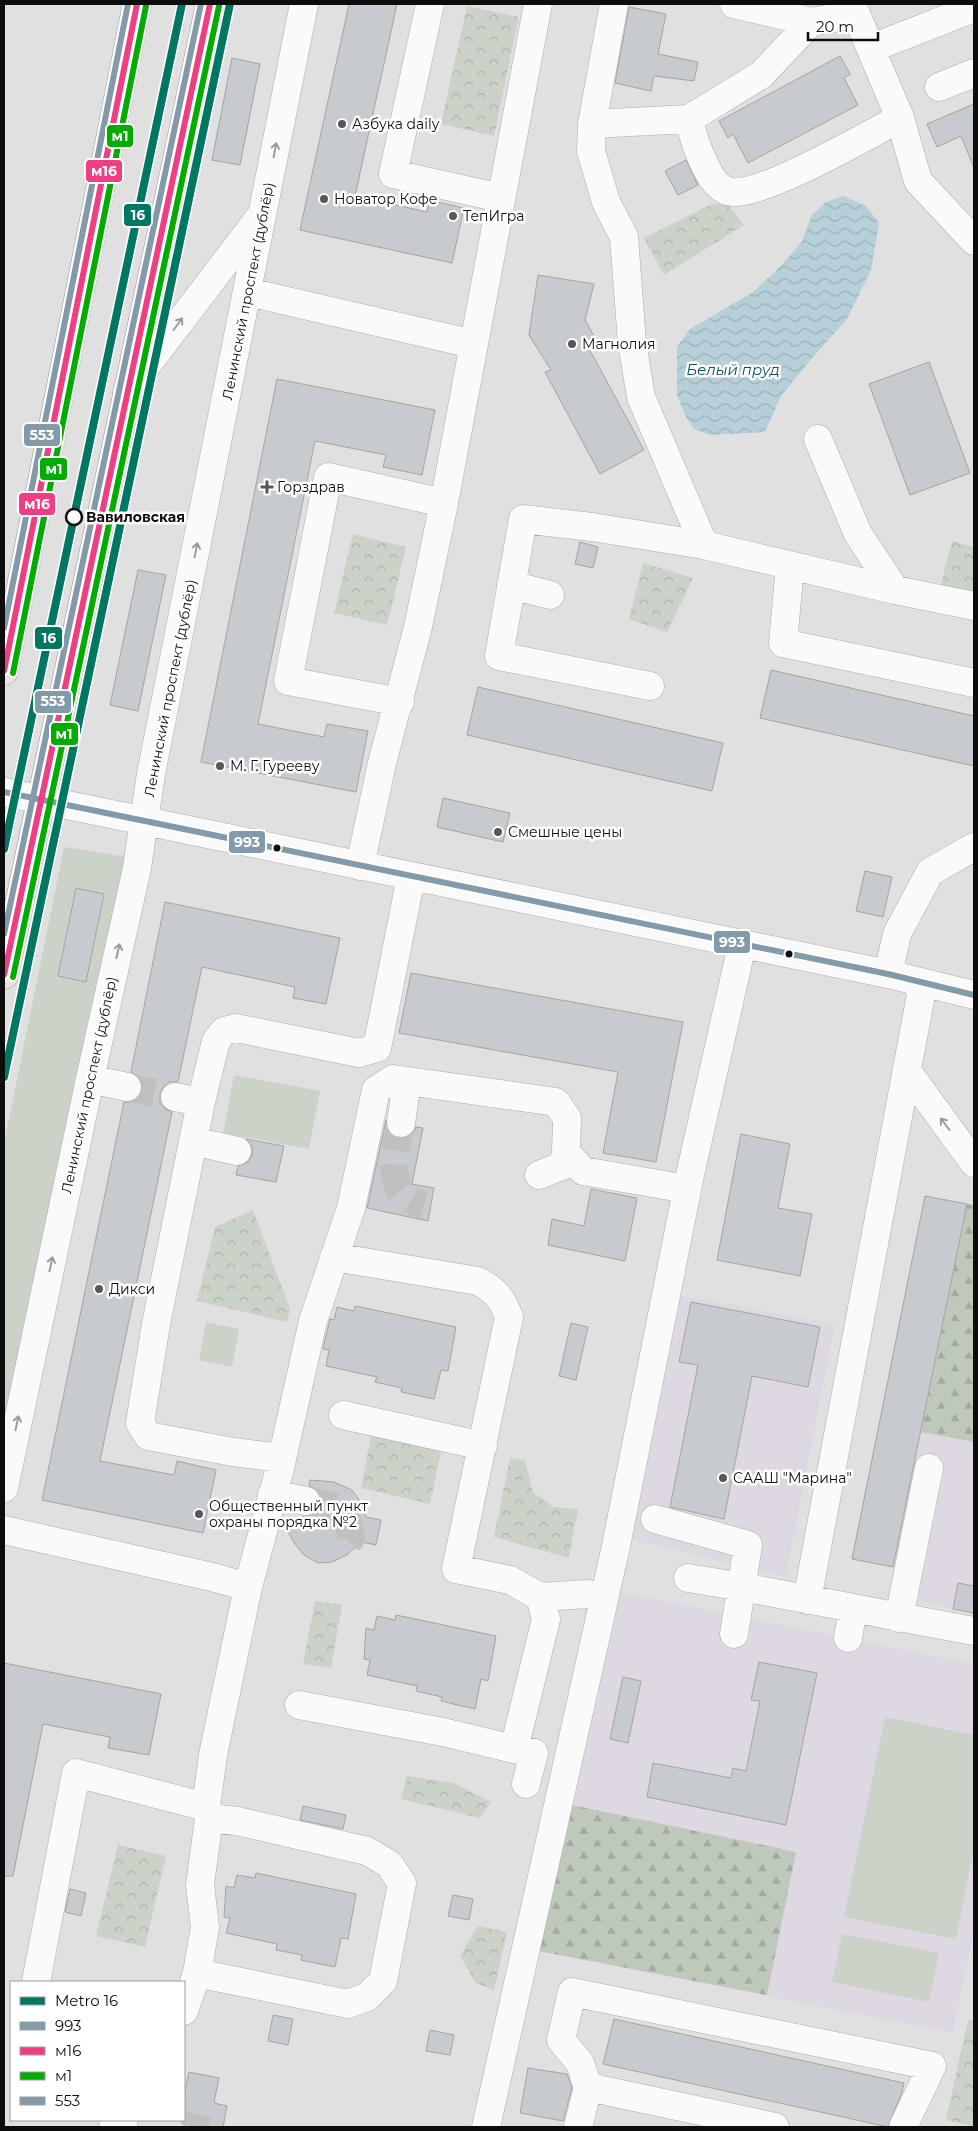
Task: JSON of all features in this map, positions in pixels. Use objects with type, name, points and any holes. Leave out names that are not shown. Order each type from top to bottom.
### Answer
[{"type":"main road","points":[[4,671],[137,4]]},
{"type":"main road","points":[[4,975],[210,4]]},
{"type":"street","name":"Ленинский проспект (дублёр)","points":[[4,1488],[90,1079],[137,868],[152,774],[304,4]]},
{"type":"street","points":[[430,4],[393,174],[501,198]]},
{"type":"street","points":[[360,866],[371,823],[382,763],[400,702],[418,627],[444,502],[538,4]]},
{"type":"street","points":[[614,4],[592,124],[591,151],[606,202],[624,237],[632,343],[642,397],[704,545]]},
{"type":"street","points":[[734,4],[811,22],[856,14],[900,118],[918,181],[974,241]]},
{"type":"street","points":[[872,48],[974,8],[974,4]]},
{"type":"street","points":[[592,124],[690,119],[761,75],[811,22]]},
{"type":"street","points":[[939,87],[974,73]]},
{"type":"street","points":[[690,119],[694,140],[713,180],[725,191],[740,193],[776,181],[900,118]]},
{"type":"street","points":[[127,391],[263,212]]},
{"type":"street","points":[[248,292],[473,344]]},
{"type":"street","points":[[818,439],[858,534],[895,590]]},
{"type":"street","points":[[400,702],[288,681],[328,477],[444,502]]},
{"type":"street","points":[[650,686],[499,656],[522,518],[704,545],[895,590],[974,606]]},
{"type":"street","points":[[790,566],[783,643],[974,683]]},
{"type":"street","points":[[511,585],[550,595]]},
{"type":"street","points":[[4,792],[888,974],[974,995]]},
{"type":"street","points":[[888,974],[897,934],[930,872],[974,846]]},
{"type":"street","points":[[281,1458],[233,1452],[148,1436],[140,1422],[156,1324],[193,1142],[188,1099],[216,1041],[224,1031],[236,1028],[359,1053],[377,1048],[411,877]]},
{"type":"street","points":[[486,2127],[604,1598],[641,1425],[687,1189],[742,945]]},
{"type":"street","points":[[807,1600],[923,984]]},
{"type":"street","points":[[907,1071],[974,1163]]},
{"type":"street","points":[[90,1079],[128,1087]]},
{"type":"street","points":[[185,2009],[197,1973],[206,1927],[200,1885],[213,1755],[248,1587],[313,1321],[351,1208],[376,1090],[393,1079],[556,1102],[566,1118],[566,1152],[583,1171],[687,1189]]},
{"type":"street","points":[[401,1123],[407,1081]]},
{"type":"street","points":[[193,1142],[237,1151]]},
{"type":"street","points":[[539,1175],[574,1161]]},
{"type":"street","points":[[334,1257],[478,1281],[490,1288],[503,1300],[509,1317],[456,1570],[510,1580],[540,1597],[588,1594],[604,1598]]},
{"type":"street","points":[[342,1415],[483,1446]]},
{"type":"street","points":[[899,1618],[929,1468]]},
{"type":"street","points":[[272,1494],[306,1501]]},
{"type":"street","points":[[654,1519],[748,1545],[734,1634]]},
{"type":"street","points":[[4,1530],[212,1577],[248,1587]]},
{"type":"street","points":[[688,1578],[741,1586],[974,1631]]},
{"type":"street","points":[[514,1749],[546,1619],[540,1597]]},
{"type":"street","points":[[848,1638],[853,1609]]},
{"type":"street","points":[[299,1705],[443,1732],[534,1753],[526,1784]]},
{"type":"street","points":[[36,1981],[76,1773],[237,1821],[368,1851],[389,1864],[402,1883],[383,1981],[367,1997],[348,2004],[197,1973]]},
{"type":"street","points":[[578,2127],[588,2087],[580,2064],[561,2040],[572,1992],[932,2066],[903,2127]]},
{"type":"street","points":[[588,2087],[775,2127]]},
{"type":"shaded area","name":"СААШ \"Марина\"","points":[[679,1295],[835,1324],[786,1577],[629,1539]]},
{"type":"shaded area","points":[[921,1432],[974,1442],[973,1586],[958,1583],[953,1609],[888,1596]]},
{"type":"shaded area","points":[[621,1592],[974,1664],[974,1930],[953,2033],[539,1951]]},
{"type":"green space","points":[[467,6],[519,17],[494,136],[441,124]]},
{"type":"green space","points":[[712,204],[728,205],[744,225],[664,275],[644,238]]},
{"type":"green space","points":[[353,534],[406,547],[387,625],[334,613]]},
{"type":"green space","points":[[952,541],[974,547],[974,596],[940,588]]},
{"type":"green space","points":[[643,563],[693,578],[667,632],[629,619]]},
{"type":"green space","points":[[64,847],[128,857],[4,1438],[4,1144]]},
{"type":"green space","points":[[234,1075],[320,1091],[309,1149],[223,1133]]},
{"type":"green space","points":[[967,1204],[974,1205],[974,1442],[921,1432]]},
{"type":"green space","points":[[253,1210],[290,1309],[287,1322],[197,1301],[215,1227]]},
{"type":"green space","points":[[206,1322],[239,1329],[232,1367],[199,1360]]},
{"type":"green space","points":[[372,1431],[442,1446],[430,1504],[361,1488]]},
{"type":"green space","points":[[510,1458],[525,1461],[533,1492],[553,1507],[578,1509],[569,1558],[494,1537]]},
{"type":"green space","points":[[315,1601],[342,1605],[331,1668],[303,1664]]},
{"type":"green space","points":[[885,1717],[974,1735],[974,1848],[956,1939],[844,1917]]},
{"type":"green space","points":[[407,1776],[453,1783],[491,1802],[480,1818],[401,1799]]},
{"type":"green space","points":[[572,1805],[796,1852],[767,1995],[539,1951]]},
{"type":"green space","points":[[118,1845],[166,1856],[145,1947],[96,1936]]},
{"type":"green space","points":[[478,1926],[507,1932],[494,1990],[476,1983],[460,1956]]},
{"type":"green space","points":[[842,1934],[939,1953],[929,2002],[832,1982]]},
{"type":"green space","points":[[968,2020],[974,2021],[974,2126],[946,2120]]},
{"type":"water","name":"Белый пруд","points":[[843,196],[866,206],[879,223],[871,270],[847,319],[781,396],[765,432],[710,435],[694,429],[686,417],[677,395],[677,347],[690,329],[753,292],[778,269],[801,243],[812,215],[826,202]]},
{"type":"building","points":[[349,4],[397,4],[355,196],[427,212],[429,200],[464,208],[452,263],[300,230]]},
{"type":"building","points":[[629,7],[666,14],[658,54],[698,62],[694,81],[654,76],[651,91],[615,83]]},
{"type":"building","points":[[840,56],[850,74],[844,78],[858,105],[748,163],[733,134],[728,138],[719,121]]},
{"type":"building","points":[[232,58],[260,64],[240,165],[212,160]]},
{"type":"building","points":[[974,104],[974,168],[961,136],[937,147],[927,124]]},
{"type":"building","points":[[686,160],[698,185],[678,195],[665,171]]},
{"type":"building","points":[[538,275],[594,284],[585,320],[594,336],[585,341],[644,450],[600,474],[545,372],[551,370],[529,335]]},
{"type":"building","points":[[929,362],[970,473],[910,495],[869,384]]},
{"type":"building","points":[[277,379],[435,410],[422,475],[383,467],[386,455],[315,441],[258,724],[324,737],[327,724],[368,731],[356,792],[201,762]]},
{"type":"building","points":[[580,542],[598,547],[593,568],[575,564]]},
{"type":"building","points":[[138,570],[166,575],[138,711],[110,705]]},
{"type":"building","points":[[771,670],[974,716],[974,766],[760,718]]},
{"type":"building","points":[[478,687],[723,743],[712,791],[467,735]]},
{"type":"building","points":[[443,798],[510,813],[503,842],[437,827]]},
{"type":"building","points":[[865,871],[892,877],[883,917],[856,911]]},
{"type":"building","points":[[76,888],[104,894],[86,982],[58,976]]},
{"type":"building","points":[[165,902],[340,938],[326,1004],[293,998],[295,987],[202,967],[178,1082],[169,1082],[164,1086],[160,1094],[160,1103],[165,1109],[172,1112],[100,1461],[174,1475],[177,1461],[216,1470],[203,1533],[42,1500],[124,1102],[131,1102],[138,1098],[142,1090],[142,1083],[138,1076],[131,1072]]},
{"type":"building","points":[[411,973],[683,1022],[656,1162],[603,1153],[618,1072],[399,1033]]},
{"type":"building","points":[[386,1120],[387,1129],[392,1136],[398,1138],[407,1137],[413,1133],[416,1127],[423,1128],[412,1184],[434,1188],[428,1221],[367,1208]]},
{"type":"building","points":[[741,1134],[790,1144],[778,1208],[812,1214],[800,1276],[717,1260]]},
{"type":"building","points":[[246,1139],[284,1146],[276,1182],[236,1175],[238,1166],[248,1162],[252,1155],[252,1146]]},
{"type":"building","points":[[591,1189],[637,1198],[625,1261],[548,1245],[552,1219],[584,1226]]},
{"type":"building","points":[[925,1196],[967,1204],[893,1567],[852,1559]]},
{"type":"building","points":[[691,1302],[820,1327],[808,1387],[752,1376],[724,1519],[670,1507],[698,1365],[679,1362]]},
{"type":"building","points":[[355,1306],[456,1327],[448,1371],[441,1370],[434,1399],[401,1392],[402,1388],[375,1382],[377,1377],[326,1366],[329,1350],[323,1349],[330,1319],[334,1320],[337,1307],[354,1311]]},
{"type":"building","points":[[571,1323],[588,1327],[576,1380],[559,1376]]},
{"type":"building","points":[[310,1480],[334,1482],[352,1490],[360,1501],[366,1517],[381,1520],[376,1545],[361,1542],[347,1555],[332,1562],[318,1563],[304,1555],[284,1525],[300,1528],[303,1516],[311,1516],[318,1511],[321,1497],[317,1490],[309,1486]]},
{"type":"building","points":[[958,1583],[974,1586],[974,1613],[953,1609]]},
{"type":"building","points":[[396,1615],[496,1636],[488,1681],[481,1679],[475,1709],[441,1701],[442,1697],[416,1691],[417,1686],[367,1675],[370,1660],[364,1659],[366,1628],[374,1630],[377,1616],[395,1620]]},
{"type":"building","points":[[759,1662],[817,1673],[786,1825],[647,1797],[653,1763],[731,1778],[733,1768],[746,1771],[760,1701],[751,1700]]},
{"type":"building","points":[[4,1663],[161,1694],[149,1755],[108,1748],[110,1737],[43,1724],[13,1876],[4,1876]]},
{"type":"building","points":[[623,1677],[641,1681],[628,1743],[610,1739]]},
{"type":"building","points":[[303,1806],[346,1815],[343,1829],[300,1820]]},
{"type":"building","points":[[256,1873],[356,1894],[348,1939],[341,1938],[335,1967],[301,1960],[302,1955],[276,1950],[277,1944],[226,1933],[230,1918],[224,1917],[226,1886],[234,1888],[237,1875],[255,1878]]},
{"type":"building","points":[[70,1889],[86,1893],[81,1916],[65,1912]]},
{"type":"building","points":[[453,1895],[473,1899],[469,1920],[448,1916]]},
{"type":"building","points":[[273,2015],[293,2019],[288,2045],[268,2041]]},
{"type":"building","points":[[614,2019],[904,2083],[902,2092],[888,2127],[603,2064]]},
{"type":"building","points":[[430,2030],[454,2035],[450,2055],[426,2051]]},
{"type":"building","points":[[528,2068],[567,2074],[572,2088],[563,2121],[520,2113]]},
{"type":"building","points":[[189,2072],[219,2078],[214,2103],[227,2106],[223,2127],[184,2127],[185,2090]]},
{"type":"tunnel","points":[[127,1087],[175,1097]]},
{"type":"tunnel","points":[[401,1123],[394,1160],[396,1183],[411,1200],[424,1205]]},
{"type":"tunnel","points":[[306,1501],[331,1506],[342,1513],[349,1527],[351,1538],[341,1549]]},
{"type":"tunnel","points":[[194,2127],[197,2114]]},
{"type":"metro line","name":"16","points":[[4,849],[182,4]]},
{"type":"metro line","name":"16","points":[[4,1077],[230,4]]},
{"type":"transit line","name":"553","points":[[4,628],[128,4]]},
{"type":"transit line","name":"м16","points":[[4,671],[137,4]]},
{"type":"transit line","name":"553","points":[[4,934],[201,4]]},
{"type":"transit line","name":"м16","points":[[4,975],[210,4]]},
{"type":"transit line","name":"м1","points":[[13,673],[146,6]]},
{"type":"transit line","name":"м1","points":[[13,977],[219,6]]},
{"type":"transit line","name":"993","points":[[4,792],[888,974],[974,995]]},
{"type":"place","name":"Азбука daily","points":[[342,124]]},
{"type":"place","name":"Новатор Кофе","points":[[324,199]]},
{"type":"place","name":"ТепИгра","points":[[453,216]]},
{"type":"place","name":"Магнолия","points":[[572,344]]},
{"type":"place","name":"Горздрав","points":[[267,487]]},
{"type":"place","name":"Вавиловская","points":[[74,517]]},
{"type":"place","name":"М. Г. Гурееву","points":[[220,766]]},
{"type":"place","name":"Смешные цены","points":[[498,832]]},
{"type":"place","name":"Дикси","points":[[99,1289]]},
{"type":"place","name":"СААШ \"Марина\"","points":[[723,1478]]},
{"type":"place","name":"Общественный пункт охраны порядка №2","points":[[199,1514]]}]
